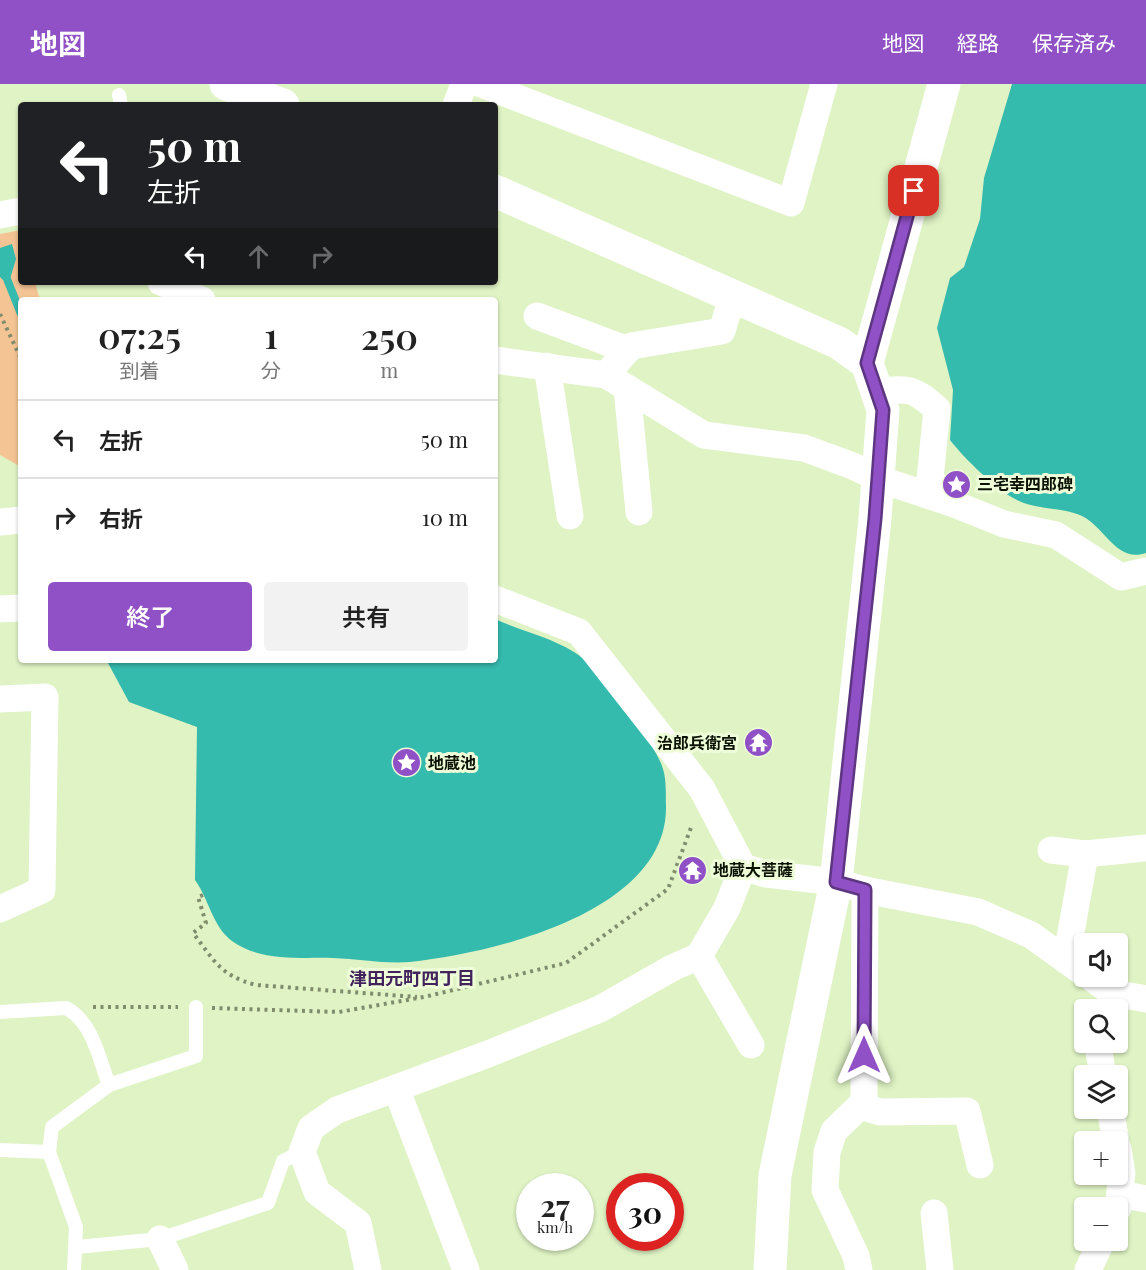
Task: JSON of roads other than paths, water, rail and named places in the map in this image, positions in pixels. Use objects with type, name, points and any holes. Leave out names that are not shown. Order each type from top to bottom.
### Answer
[{"type":"street","points":[[226,84],[275,102]]},
{"type":"street","points":[[457,102],[464,84]]},
{"type":"street","points":[[482,84],[791,203],[824,84]]},
{"type":"street","points":[[872,378],[944,84]]},
{"type":"street","points":[[498,192],[733,294],[839,343],[872,378],[883,410],[850,886],[864,1102],[834,1131],[827,1152],[825,1190],[856,1256],[859,1270]]},
{"type":"street","points":[[0,215],[18,212]]},
{"type":"street","points":[[168,285],[195,297]]},
{"type":"street","points":[[639,512],[616,381],[628,350],[631,346],[722,331],[733,294]]},
{"type":"street","points":[[537,316],[628,350]]},
{"type":"street","points":[[498,360],[547,366],[616,381],[704,435],[804,447],[853,465],[882,480],[954,504],[1004,524],[1056,535],[1121,577],[1146,571]]},
{"type":"street","points":[[547,366],[570,516]]},
{"type":"street","points":[[872,378],[901,389],[916,391],[937,409],[930,479],[954,504]]},
{"type":"street","points":[[0,522],[18,520]]},
{"type":"street","points":[[498,600],[579,632],[702,789],[742,867],[766,874],[850,886],[978,912],[1031,935],[1074,966]]},
{"type":"street","points":[[0,609],[18,608]]},
{"type":"street","points":[[0,699],[45,697],[42,890],[0,909]]},
{"type":"street","points":[[1051,850],[1085,854],[1146,848]]},
{"type":"street","points":[[1078,933],[1085,854]]},
{"type":"street","points":[[368,1270],[358,1223],[317,1192],[302,1152],[311,1128],[337,1110],[600,1009],[672,968],[699,956],[727,908],[742,867]]},
{"type":"street","points":[[770,1270],[775,1175],[850,886]]},
{"type":"street","points":[[699,956],[751,1045]]},
{"type":"street","points":[[1098,987],[1108,999]]},
{"type":"street","points":[[1128,1000],[1146,999]]},
{"type":"street","points":[[396,1088],[466,1270]]},
{"type":"street","points":[[860,1106],[880,1112],[967,1111],[980,1165]]},
{"type":"street","points":[[1128,1200],[1146,1199]]},
{"type":"street","points":[[934,1214],[940,1270]]},
{"type":"street","points":[[160,1239],[175,1270]]},
{"type":"street","points":[[1089,1270],[1097,1251]]},
{"type":"lane","points":[[75,1270],[76,1227],[49,1152],[52,1127],[109,1085],[196,1056],[196,1007]]},
{"type":"lane","points":[[0,1012],[66,1008],[75,1013],[90,1033],[109,1085]]},
{"type":"lane","points":[[0,1150],[49,1152]]},
{"type":"lane","points":[[77,1247],[160,1239],[268,1203],[283,1161],[302,1152]]},
{"type":"water","points":[[1012,84],[1146,84],[1146,553],[1136,555],[1119,549],[1090,521],[1075,513],[1026,504],[1010,496],[982,474],[950,440],[953,390],[937,328],[950,278],[964,267],[980,219],[984,178]]},
{"type":"water","points":[[12,244],[16,259],[10,279],[3,280],[0,277],[0,248]]},
{"type":"water","points":[[498,620],[555,642],[574,652],[594,669],[615,693],[655,751],[664,772],[666,806],[659,843],[639,874],[608,900],[570,920],[528,937],[486,949],[410,962],[294,958],[255,952],[243,948],[225,935],[195,880],[197,727],[129,702],[108,663],[498,663]]},
{"type":"waterway","points":[[7,279],[18,306]]},
{"type":"place","name":"三宅幸四郎碑","points":[[956,484]]},
{"type":"place","name":"治郎兵衛宮","points":[[758,743]]},
{"type":"place","name":"地蔵池","points":[[407,763]]},
{"type":"place","name":"地蔵大菩薩","points":[[692,870]]},
{"type":"district","name":"津田元町四丁目","points":[[412,979]]}]
